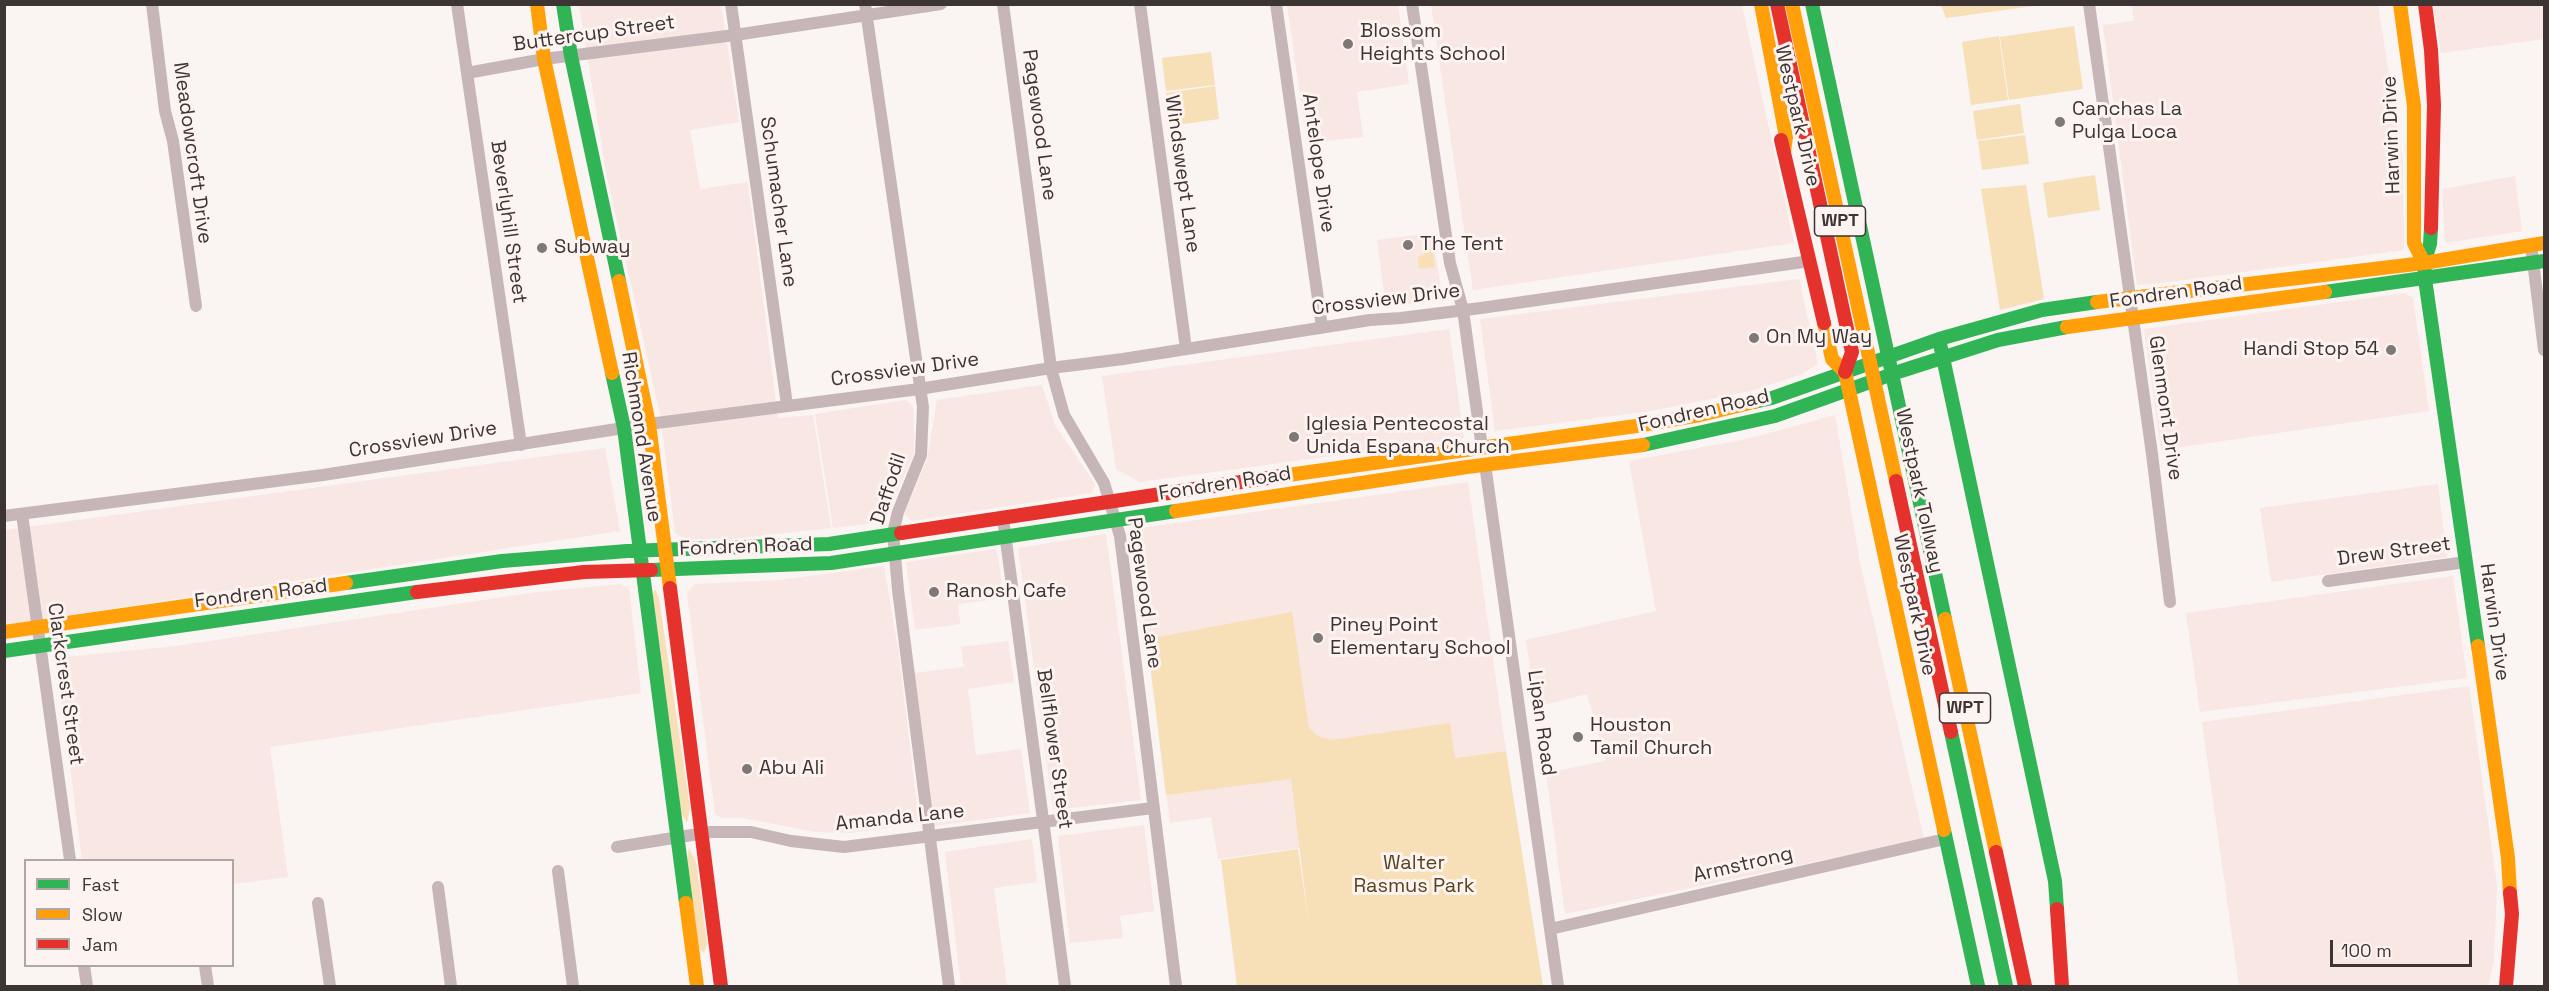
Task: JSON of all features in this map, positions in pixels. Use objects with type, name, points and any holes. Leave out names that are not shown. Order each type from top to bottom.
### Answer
[{"type":"main road","name":"Richmond Avenue","points":[[537,4],[544,59],[570,186],[624,428],[697,987]]},
{"type":"main road","name":"Richmond Avenue","points":[[564,4],[571,56],[649,424],[721,987]]},
{"type":"main road","name":"Westpark Drive","points":[[1752,4],[1832,359],[1845,372]]},
{"type":"main road","points":[[1761,4],[1783,137],[1792,139],[1806,196],[1828,235]]},
{"type":"main road","name":"Westpark Drive","points":[[1777,4],[1852,352],[1845,372],[1848,390],[1978,987]]},
{"type":"main road","name":"Westpark Tollway","points":[[1792,4],[2006,987]]},
{"type":"main road","name":"Westpark Tollway","points":[[1812,4],[2025,987]]},
{"type":"main road","name":"Harwin Drive","points":[[2400,4],[2414,106],[2414,243],[2424,263]]},
{"type":"main road","name":"Harwin Drive","points":[[2425,4],[2431,50],[2434,108],[2430,243],[2424,263],[2425,279],[2508,858],[2512,914],[2506,987]]},
{"type":"main road","points":[[2414,106],[2434,108]]},
{"type":"main road","points":[[570,186],[597,180]]},
{"type":"main road","name":"Fondren Road","points":[[4,632],[481,564],[583,554],[785,547],[829,543],[1636,426],[1700,415],[1772,398],[1939,339],[2042,310],[2130,297],[2424,263],[2537,244]]},
{"type":"main road","name":"Fondren Road","points":[[4,651],[153,628],[584,573],[788,567],[831,563],[1485,464],[1638,446],[1775,417],[1943,357],[1998,340],[2046,330],[2425,279],[2539,261]]},
{"type":"main road","points":[[2256,284],[2258,302]]},
{"type":"main road","points":[[598,308],[623,303]]},
{"type":"main road","points":[[1939,339],[2055,881],[2062,987]]},
{"type":"main road","points":[[1748,404],[1751,423]]},
{"type":"main road","points":[[1636,426],[1638,446]]},
{"type":"main road","points":[[1485,464],[1493,456],[1522,452],[1550,439]]},
{"type":"main road","points":[[1405,477],[1470,458],[1482,448]]},
{"type":"main road","points":[[1353,466],[1354,484]]},
{"type":"main road","points":[[1235,483],[1237,501]]},
{"type":"main road","points":[[481,564],[484,584]]},
{"type":"main road","points":[[326,587],[328,606]]},
{"type":"street","name":"Meadowcroft Drive","points":[[152,4],[165,111],[173,141],[196,306]]},
{"type":"street","name":"Beverlyhill Street","points":[[457,4],[521,445]]},
{"type":"street","name":"Schumacher Lane","points":[[731,4],[787,405]]},
{"type":"street","name":"Buttercup Street","points":[[467,73],[544,59],[735,35],[865,10],[941,4]]},
{"type":"street","name":"Pagewood Lane","points":[[1003,4],[1052,368],[1065,415],[1104,483],[1120,536],[1176,987]]},
{"type":"street","name":"Windswept Lane","points":[[1140,4],[1185,349]]},
{"type":"street","name":"Antelope Drive","points":[[1276,4],[1322,327]]},
{"type":"street","points":[[1412,4],[1450,263],[1463,310],[1482,448]]},
{"type":"street","name":"Glenmont Drive","points":[[2089,4],[2170,602]]},
{"type":"street","name":"Daffodil","points":[[865,10],[923,407],[921,455],[898,512],[893,533],[949,987]]},
{"type":"street","points":[[2537,244],[2544,350]]},
{"type":"street","name":"Crossview Drive","points":[[4,516],[323,475],[649,424],[919,389],[1370,320],[1463,310],[1810,261]]},
{"type":"street","name":"Lipan Road","points":[[1485,464],[1558,987]]},
{"type":"street","name":"Clarkcrest Street","points":[[22,514],[70,859]]},
{"type":"street","name":"Bellflower Street","points":[[1003,518],[1065,987]]},
{"type":"street","name":"Drew Street","points":[[2328,581],[2466,562]]},
{"type":"street","name":"Amanda Lane","points":[[617,847],[701,833],[751,832],[791,841],[844,847],[1152,808]]},
{"type":"street","name":"Armstrong","points":[[1550,929],[1945,839]]},
{"type":"street","points":[[558,871],[573,987]]},
{"type":"street","points":[[438,887],[451,987]]},
{"type":"street","points":[[318,903],[330,987]]},
{"type":"street","points":[[84,967],[87,987]]},
{"type":"street","points":[[205,967],[208,987]]},
{"type":"shaded area","points":[[579,5],[721,5],[739,122],[690,130],[700,189],[748,182],[778,418],[813,415],[831,528],[731,539],[685,539],[675,533],[661,419],[606,172]]},
{"type":"shaded area","name":"Blossom Heights School","points":[[1287,5],[1398,5],[1409,84],[1357,92],[1363,137],[1307,143]]},
{"type":"shaded area","points":[[1431,5],[1742,5],[1794,243],[1473,290]]},
{"type":"shaded area","points":[[2132,5],[2378,5],[2403,162],[2404,250],[2137,285],[2103,25],[2134,21]]},
{"type":"shaded area","points":[[2433,5],[2544,5],[2544,39],[2441,53]]},
{"type":"shaded area","points":[[2515,176],[2522,231],[2445,243],[2442,189]]},
{"type":"shaded area","name":"The Tent","points":[[1432,233],[1443,300],[1386,307],[1377,240]]},
{"type":"shaded area","points":[[1799,279],[1818,364],[1802,374],[1751,391],[1651,411],[1495,431],[1480,319]]},
{"type":"shaded area","points":[[2405,293],[2413,298],[2429,411],[2161,450],[2144,329]]},
{"type":"shaded area","points":[[1449,329],[1464,438],[1140,482],[1116,469],[1102,376]]},
{"type":"shaded area","points":[[1042,385],[1055,425],[1095,484],[1092,493],[912,521],[904,514],[927,460],[937,400]]},
{"type":"shaded area","points":[[906,400],[913,406],[914,453],[884,522],[833,528],[815,414]]},
{"type":"shaded area","points":[[1835,415],[1860,563],[1924,839],[1565,914],[1546,773],[1606,761],[1587,694],[1535,707],[1526,640],[1656,611],[1629,461],[1747,439]]},
{"type":"shaded area","points":[[605,448],[620,531],[5,625],[5,530]]},
{"type":"shaded area","name":"Piney Point Elementary School","points":[[1468,482],[1506,751],[1292,779],[1300,848],[1218,859],[1211,817],[1170,823],[1133,529]]},
{"type":"shaded area","points":[[2438,484],[2447,557],[2271,582],[2260,508]]},
{"type":"shaded area","points":[[1106,534],[1141,800],[1053,810],[1018,548]]},
{"type":"shaded area","points":[[995,549],[1004,598],[958,604],[960,624],[915,630],[906,562]]},
{"type":"shaded area","points":[[884,566],[899,655],[919,823],[851,833],[815,832],[743,818],[721,818],[715,814],[687,593],[695,584],[780,580]]},
{"type":"shaded area","points":[[2453,576],[2467,678],[2200,712],[2186,613]]},
{"type":"shaded area","points":[[621,584],[629,589],[641,693],[270,747],[288,877],[234,884],[234,859],[82,859],[56,658],[176,646],[537,592]]},
{"type":"shaded area","points":[[1008,641],[1014,682],[968,689],[976,755],[1021,749],[1030,813],[934,826],[914,673],[964,667],[961,647]]},
{"type":"shaded area","points":[[2469,686],[2497,885],[2494,959],[2488,986],[2239,986],[2202,722]]},
{"type":"shaded area","points":[[1144,825],[1154,911],[1120,916],[1123,938],[1070,943],[1058,836]]},
{"type":"shaded area","points":[[1032,839],[1037,882],[994,888],[1007,986],[961,986],[945,852]]},
{"type":"green space","points":[[1941,4],[2041,5],[1946,18]]},
{"type":"green space","points":[[2074,26],[2083,89],[2009,100],[2000,37]]},
{"type":"green space","points":[[1999,36],[2008,100],[1971,105],[1962,42]]},
{"type":"green space","points":[[1211,52],[1215,85],[1166,91],[1162,58]]},
{"type":"green space","points":[[1215,86],[1219,119],[1171,126],[1166,93]]},
{"type":"green space","points":[[2020,104],[2024,133],[1977,140],[1973,111]]},
{"type":"green space","points":[[2025,135],[2029,164],[1982,170],[1978,141]]},
{"type":"green space","points":[[2095,175],[2100,210],[2048,218],[2043,183]]},
{"type":"green space","points":[[2026,185],[2044,299],[2000,310],[1981,189]]},
{"type":"green space","points":[[1431,240],[1435,267],[1419,269],[1418,256],[1424,255],[1422,241]]},
{"type":"green space","points":[[655,589],[659,598],[690,808],[687,823],[678,807],[652,597]]},
{"type":"green space","name":"Walter Rasmus Park","points":[[1292,612],[1309,728],[1318,736],[1332,740],[1450,723],[1455,758],[1506,751],[1543,986],[1237,986],[1221,860],[1298,849],[1309,925],[1291,779],[1166,795],[1147,639]]},
{"type":"green space","points":[[689,848],[696,862],[707,944],[704,953],[699,948],[686,865]]},
{"type":"traffic: fast","points":[[563,4],[571,56],[619,281]]},
{"type":"traffic: fast","points":[[1812,4],[1945,619]]},
{"type":"traffic: fast","points":[[2431,228],[2430,244],[2424,263],[2425,279],[2478,646]]},
{"type":"traffic: fast","points":[[2325,292],[2544,261]]},
{"type":"traffic: fast","points":[[1754,402],[1772,398],[1939,339],[2042,310],[2097,302]]},
{"type":"traffic: fast","points":[[1643,445],[1775,416],[1901,371],[1998,340],[2067,327]]},
{"type":"traffic: fast","points":[[1939,339],[2055,881],[2057,909]]},
{"type":"traffic: fast","points":[[612,373],[624,428],[686,903]]},
{"type":"traffic: fast","points":[[651,570],[831,563],[1176,511]]},
{"type":"traffic: fast","points":[[346,583],[502,561],[627,551],[829,544],[901,533]]},
{"type":"traffic: fast","points":[[4,651],[417,592]]},
{"type":"traffic: fast","points":[[1951,732],[2006,986]]},
{"type":"traffic: fast","points":[[1944,830],[1978,986]]},
{"type":"traffic: slow","points":[[537,4],[544,59],[612,373]]},
{"type":"traffic: slow","points":[[1761,4],[1786,137],[1784,152]]},
{"type":"traffic: slow","points":[[1792,4],[1896,481]]},
{"type":"traffic: slow","points":[[2400,4],[2414,106],[2414,243],[2424,263]]},
{"type":"traffic: slow","points":[[2097,302],[2424,263],[2544,243]]},
{"type":"traffic: slow","points":[[619,281],[649,424],[670,588]]},
{"type":"traffic: slow","points":[[2067,327],[2325,292]]},
{"type":"traffic: slow","points":[[1824,323],[1832,359],[1845,372],[1944,830]]},
{"type":"traffic: slow","points":[[1281,476],[1636,426],[1700,415],[1754,402]]},
{"type":"traffic: slow","points":[[1176,511],[1467,467],[1643,445]]},
{"type":"traffic: slow","points":[[4,632],[346,583]]},
{"type":"traffic: slow","points":[[1945,619],[1996,852]]},
{"type":"traffic: slow","points":[[2478,646],[2508,858],[2510,893]]},
{"type":"traffic: slow","points":[[686,903],[697,986]]},
{"type":"traffic: jam","points":[[1777,4],[1852,352],[1845,372]]},
{"type":"traffic: jam","points":[[2425,4],[2431,50],[2434,105],[2431,228]]},
{"type":"traffic: jam","points":[[1781,140],[1824,323]]},
{"type":"traffic: jam","points":[[901,533],[1281,476]]},
{"type":"traffic: jam","points":[[1896,481],[1951,732]]},
{"type":"traffic: jam","points":[[417,592],[584,572],[651,570]]},
{"type":"traffic: jam","points":[[670,588],[721,986]]},
{"type":"traffic: jam","points":[[1996,852],[2025,986]]},
{"type":"traffic: jam","points":[[2506,986],[2512,914],[2510,893]]},
{"type":"traffic: jam","points":[[2057,909],[2062,986]]},
{"type":"place","name":"Blossom Heights School","points":[[1348,44]]},
{"type":"place","name":"Canchas La Pulga Loca","points":[[2060,122]]},
{"type":"place","name":"The Tent","points":[[1408,245]]},
{"type":"place","name":"Subway","points":[[542,248]]},
{"type":"place","name":"On My Way","points":[[1754,338]]},
{"type":"place","name":"Handi Stop 54","points":[[2391,350]]},
{"type":"place","name":"Iglesia Pentecostal Unida Espana Church","points":[[1294,437]]},
{"type":"place","name":"Ranosh Cafe","points":[[934,592]]},
{"type":"place","name":"Piney Point Elementary School","points":[[1318,638]]},
{"type":"place","name":"Houston Tamil Church","points":[[1578,737]]},
{"type":"place","name":"Abu Ali","points":[[747,769]]}]
